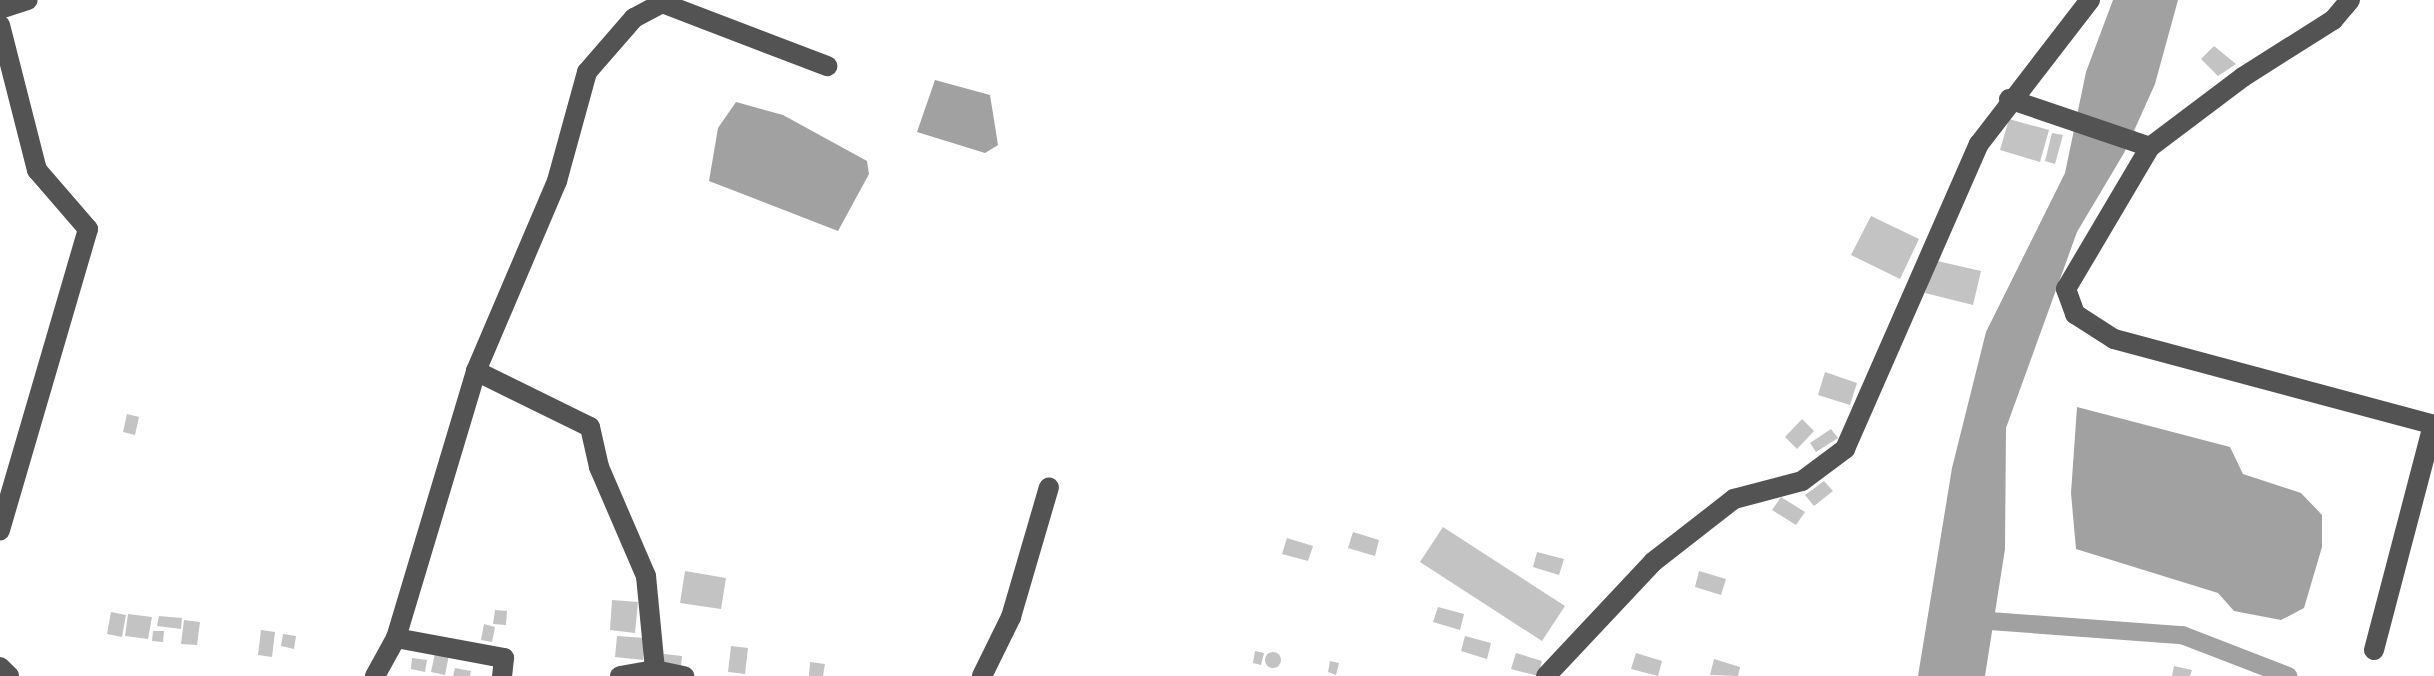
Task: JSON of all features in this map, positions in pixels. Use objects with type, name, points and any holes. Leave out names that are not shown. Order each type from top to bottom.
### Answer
[{"type":"street","points":[[0,9],[28,0]]},
{"type":"street","points":[[1546,676],[1653,562],[1734,499],[1802,481],[1845,449],[1979,144],[2009,99],[2090,0]]},
{"type":"street","points":[[2350,0],[2333,20],[2140,144],[2066,289],[2075,314],[2114,339],[2434,425],[2374,650]]},
{"type":"street","points":[[375,676],[396,638],[446,455],[476,371],[557,181],[587,72],[634,18],[662,3],[827,66]]},
{"type":"street","points":[[0,25],[37,170],[88,229],[0,530]]},
{"type":"street","points":[[2009,99],[2140,144]]},
{"type":"street","points":[[476,371],[590,427],[599,467],[646,576],[655,670]]},
{"type":"street","points":[[982,676],[1011,617],[1049,487]]},
{"type":"street","points":[[396,638],[504,658],[502,676]]},
{"type":"street","points":[[0,667],[9,676]]},
{"type":"street","points":[[620,676],[655,670],[684,676]]},
{"type":"shaded area","points":[[2113,0],[2178,0],[2155,84],[2124,153],[2077,232],[2006,428],[2005,549],[1985,676],[1918,676],[1952,468],[1986,332],[2065,173],[2086,72]]},
{"type":"shaded area","points":[[935,80],[990,95],[998,145],[985,153],[917,132]]},
{"type":"shaded area","points":[[736,102],[783,115],[867,161],[869,174],[838,231],[709,181],[718,128]]},
{"type":"shaded area","points":[[2077,407],[2230,447],[2243,474],[2301,493],[2322,515],[2322,547],[2304,608],[2281,620],[2234,611],[2218,593],[2076,549],[2071,493]]},
{"type":"building","points":[[2214,46],[2236,64],[2218,76],[2201,59]]},
{"type":"building","points":[[2009,119],[2049,130],[2040,162],[2000,150]]},
{"type":"building","points":[[2052,133],[2063,135],[2055,164],[2045,161]]},
{"type":"building","points":[[1871,216],[1919,239],[1900,279],[1851,255]]},
{"type":"building","points":[[1933,260],[1981,271],[1973,305],[1925,293]]},
{"type":"building","points":[[1825,372],[1857,383],[1850,405],[1818,395]]},
{"type":"building","points":[[127,414],[139,417],[135,435],[123,432]]},
{"type":"building","points":[[1802,419],[1814,431],[1797,449],[1785,437]]},
{"type":"building","points":[[1831,429],[1838,438],[1816,452],[1810,443]]},
{"type":"building","points":[[1824,481],[1833,491],[1814,506],[1805,495]]},
{"type":"building","points":[[1781,497],[1805,512],[1796,525],[1772,510]]},
{"type":"building","points":[[1443,527],[1565,606],[1542,641],[1420,562]]},
{"type":"building","points":[[1353,532],[1379,540],[1375,556],[1348,548]]},
{"type":"building","points":[[1287,538],[1313,546],[1308,561],[1282,554]]},
{"type":"building","points":[[1537,552],[1564,559],[1559,575],[1533,567]]},
{"type":"building","points":[[685,571],[726,578],[721,609],[680,603]]},
{"type":"building","points":[[1699,571],[1726,579],[1721,595],[1695,587]]},
{"type":"building","points":[[612,600],[638,602],[635,633],[610,630]]},
{"type":"building","points":[[1438,607],[1464,614],[1460,630],[1433,622]]},
{"type":"building","points":[[495,610],[507,611],[506,625],[493,624]]},
{"type":"building","points":[[111,612],[126,615],[122,637],[107,634]]},
{"type":"building","points":[[128,614],[152,617],[148,639],[125,636]]},
{"type":"building","points":[[159,616],[182,618],[181,629],[157,626]]},
{"type":"building","points":[[184,620],[200,622],[197,645],[181,644]]},
{"type":"building","points":[[484,624],[495,627],[492,642],[481,640]]},
{"type":"building","points":[[261,630],[275,632],[272,657],[258,655]]},
{"type":"building","points":[[153,631],[164,631],[163,642],[152,641]]},
{"type":"building","points":[[283,634],[296,636],[294,649],[281,646]]},
{"type":"building","points":[[617,636],[645,638],[643,660],[615,657]]},
{"type":"building","points":[[1465,636],[1491,643],[1487,659],[1461,651]]},
{"type":"building","points":[[731,646],[748,648],[745,674],[728,672]]},
{"type":"building","points":[[1255,651],[1264,653],[1261,665],[1253,663]]},
{"type":"building","points":[[1273,652],[1279,654],[1279,666],[1273,668],[1267,666],[1265,660],[1267,654]]},
{"type":"building","points":[[435,653],[449,655],[445,675],[431,672]]},
{"type":"building","points":[[1516,653],[1542,661],[1538,676],[1511,669]]},
{"type":"building","points":[[1636,653],[1662,661],[1658,676],[1631,669]]},
{"type":"building","points":[[664,654],[682,656],[681,667],[662,665]]},
{"type":"building","points":[[412,658],[427,660],[425,672],[411,669]]},
{"type":"building","points":[[1714,659],[1740,667],[1738,676],[1710,675]]},
{"type":"building","points":[[1330,661],[1339,663],[1336,675],[1328,672]]},
{"type":"building","points":[[810,662],[825,664],[823,676],[809,676]]},
{"type":"building","points":[[2174,666],[2192,670],[2190,676],[2172,676]]},
{"type":"building","points":[[455,668],[471,671],[470,676],[453,676]]},
{"type":"waterway","points":[[1976,620],[2182,635],[2288,676]]}]
